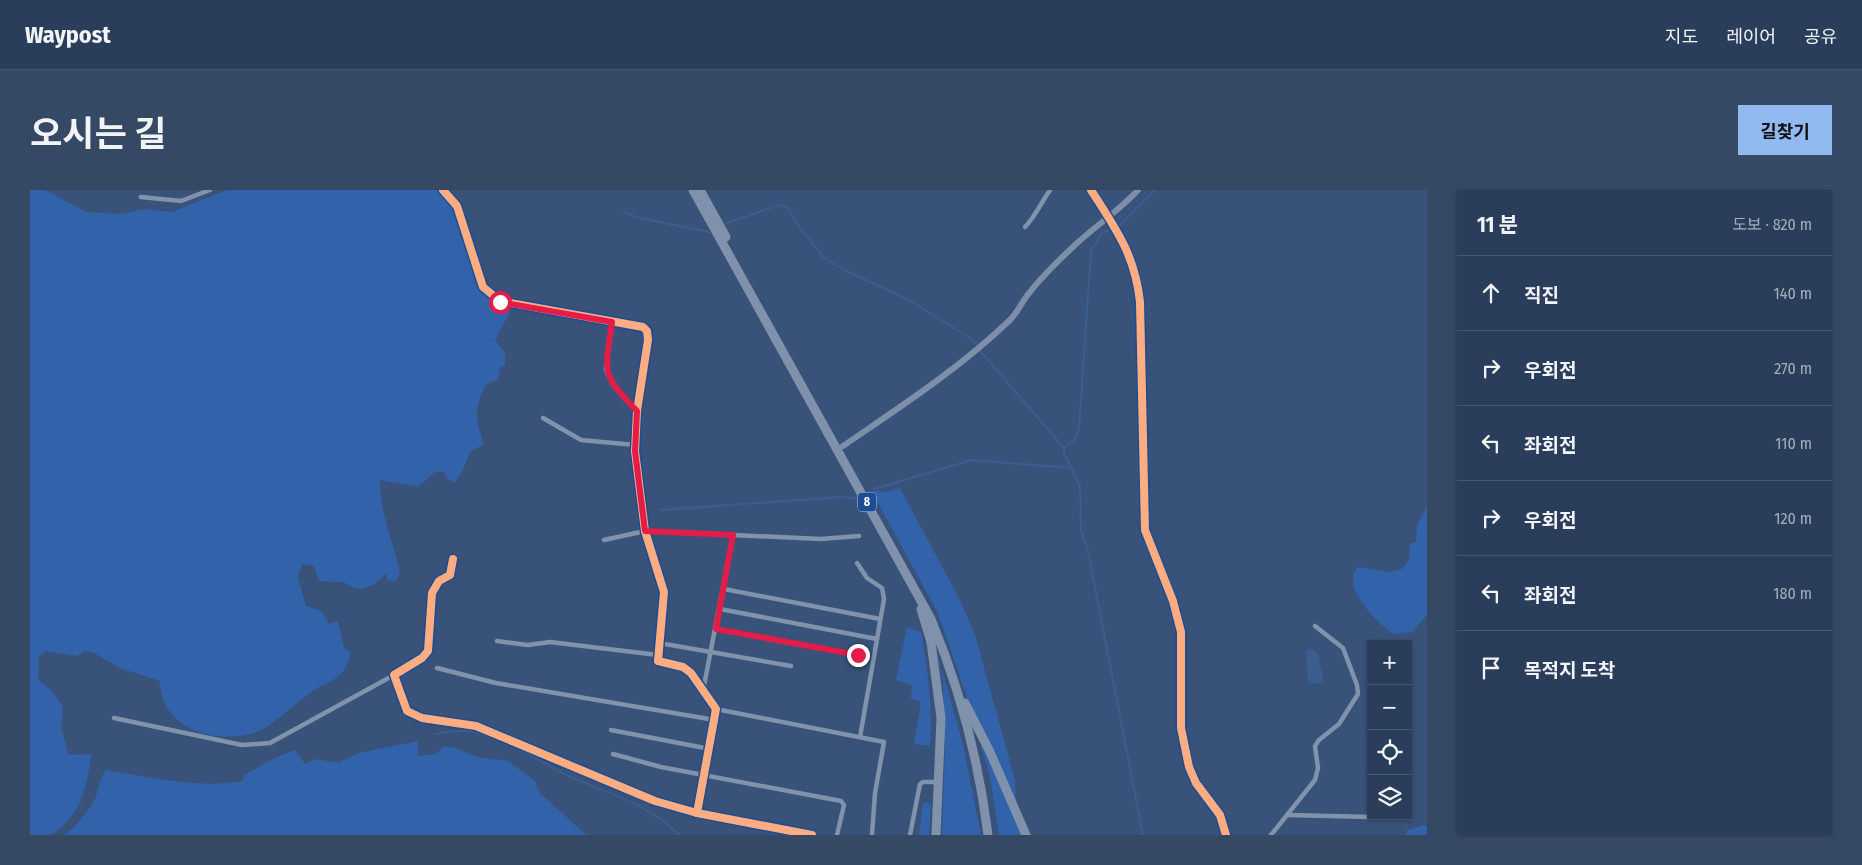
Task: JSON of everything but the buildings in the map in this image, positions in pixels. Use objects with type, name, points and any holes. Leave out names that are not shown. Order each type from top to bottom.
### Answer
[{"type":"highway","name":"8","points":[[693,190],[916,589],[941,644],[967,727],[978,774],[988,835]]},
{"type":"highway","name":"8","points":[[700,190],[935,615],[947,643],[965,703],[983,771],[994,835]]},
{"type":"highway","points":[[916,589],[931,642],[941,718],[936,835]]},
{"type":"highway","points":[[965,703],[990,752],[1026,835]]},
{"type":"street","points":[[141,198],[181,201],[210,190]]},
{"type":"street","points":[[443,190],[457,206],[483,287],[500,302],[643,327],[647,330],[648,340],[637,411],[635,445],[645,531],[664,592],[658,661],[683,667],[691,673],[716,709],[698,813]]},
{"type":"street","points":[[1025,228],[1033,219],[1037,208],[1050,190]]},
{"type":"street","points":[[1092,190],[1131,257],[1138,279],[1145,530],[1172,601],[1181,632],[1181,720],[1184,751],[1196,782],[1220,816],[1226,835]]},
{"type":"street","points":[[843,446],[926,389],[999,330],[1012,318],[1028,293],[1045,275],[1138,190]]},
{"type":"street","points":[[612,322],[606,369],[614,387],[637,411]]},
{"type":"street","points":[[543,418],[580,440],[635,445]]},
{"type":"street","points":[[604,540],[645,531],[821,539],[859,536]]},
{"type":"street","points":[[703,691],[733,535]]},
{"type":"street","points":[[114,718],[242,744],[270,743],[422,658],[428,650],[432,593],[439,581],[450,575],[454,559]]},
{"type":"street","points":[[857,563],[867,578],[882,588],[884,599],[860,737]]},
{"type":"street","points":[[724,589],[880,619]]},
{"type":"street","points":[[720,609],[877,639]]},
{"type":"street","points":[[1271,835],[1318,774],[1315,753],[1319,740],[1339,724],[1358,694],[1357,685],[1343,648],[1315,626]]},
{"type":"street","points":[[716,629],[858,655]]},
{"type":"street","points":[[497,641],[528,645],[550,642],[658,655]]},
{"type":"street","points":[[659,643],[791,666]]},
{"type":"street","points":[[437,668],[496,683],[715,720]]},
{"type":"street","points":[[394,675],[402,702],[407,711],[413,715],[476,726],[655,800],[698,813],[798,834],[812,835]]},
{"type":"street","points":[[716,709],[884,742],[875,793],[872,835]]},
{"type":"street","points":[[611,730],[710,749]]},
{"type":"street","points":[[613,754],[661,767],[841,801],[844,805],[837,835]]},
{"type":"street","points":[[910,835],[920,784],[923,782],[938,782]]},
{"type":"street","points":[[1288,815],[1367,818]]},
{"type":"shaded area","points":[[30,190],[45,190],[86,212],[119,214],[145,209],[172,212],[227,190],[439,190],[455,210],[480,288],[510,312],[495,340],[505,353],[505,365],[500,368],[498,379],[486,385],[477,408],[477,420],[484,444],[470,452],[463,470],[455,483],[446,478],[444,472],[435,472],[418,487],[380,480],[384,515],[400,573],[395,582],[387,580],[387,573],[375,584],[362,589],[354,588],[343,582],[319,581],[314,566],[302,564],[298,577],[306,606],[322,611],[329,624],[338,621],[344,647],[351,653],[344,670],[334,680],[309,694],[261,730],[238,736],[222,737],[192,729],[179,721],[169,711],[162,697],[160,681],[120,668],[94,653],[86,651],[77,656],[46,651],[39,657],[38,680],[50,689],[63,707],[61,728],[69,755],[92,754],[84,790],[77,809],[71,818],[51,835],[30,835]]},
{"type":"shaded area","points":[[900,488],[960,600],[975,635],[1015,780],[1016,807],[968,700],[938,613],[872,492],[879,490],[882,493]]},
{"type":"shaded area","points":[[1427,506],[1427,615],[1412,632],[1394,634],[1379,622],[1363,604],[1353,584],[1353,575],[1358,567],[1389,572],[1402,569],[1409,559],[1410,544],[1416,542],[1417,525]]},
{"type":"shaded area","points":[[907,627],[921,632],[929,689],[931,717],[930,746],[914,744],[921,702],[911,699],[912,685],[896,680]]},
{"type":"shaded area","points":[[934,642],[963,744],[981,835],[942,835],[945,745],[943,679]]},
{"type":"shaded area","points":[[1309,648],[1318,653],[1324,684],[1308,683],[1306,652]]},
{"type":"shaded area","points":[[977,732],[1022,835],[999,835],[990,777]]},
{"type":"shaded area","points":[[418,741],[418,756],[436,754],[443,747],[453,747],[477,757],[508,761],[535,781],[539,792],[586,835],[64,835],[77,824],[92,804],[106,770],[192,783],[226,783],[243,781],[244,775],[279,756],[295,750],[305,764],[317,759],[338,763],[358,753]]},
{"type":"shaded area","points":[[923,803],[929,803],[931,806],[929,835],[919,835]]},
{"type":"shaded area","points":[[1424,825],[1427,826],[1427,835],[1405,835],[1408,830]]},
{"type":"waterway","points":[[1120,225],[1155,190]]},
{"type":"waterway","points":[[726,223],[779,205],[788,208],[797,224],[824,258],[846,271],[907,299],[977,344],[982,353],[1064,448]]},
{"type":"waterway","points":[[624,212],[635,217],[709,232]]},
{"type":"waterway","points":[[1112,229],[1102,233],[1091,251],[1079,429],[1075,439],[1064,448],[1064,453],[1080,486],[1081,530],[1088,551],[1143,835]]},
{"type":"waterway","points":[[874,489],[972,460],[1072,468]]},
{"type":"waterway","points":[[661,510],[840,497],[857,498]]},
{"type":"waterway","points":[[434,734],[468,731],[503,741],[558,771],[641,807],[667,824],[679,835]]},
{"type":"cycle path","points":[[443,190],[457,206],[483,287],[500,301],[643,327],[647,331],[648,340],[637,411],[635,451],[645,531],[664,592],[658,661],[683,667],[691,673],[716,709],[697,813]]},
{"type":"cycle path","points":[[1091,190],[1123,243],[1134,270],[1140,302],[1145,530],[1173,601],[1181,632],[1181,728],[1189,767],[1196,783],[1220,815],[1226,835]]},
{"type":"cycle path","points":[[453,559],[450,575],[439,581],[432,593],[428,651],[422,658],[394,675],[407,711],[422,718],[476,726],[655,801],[697,813],[812,835]]},
{"type":"route","points":[[500,302],[612,322],[606,369],[614,387],[637,411],[635,451],[645,531],[733,535],[716,629],[858,655]]}]
